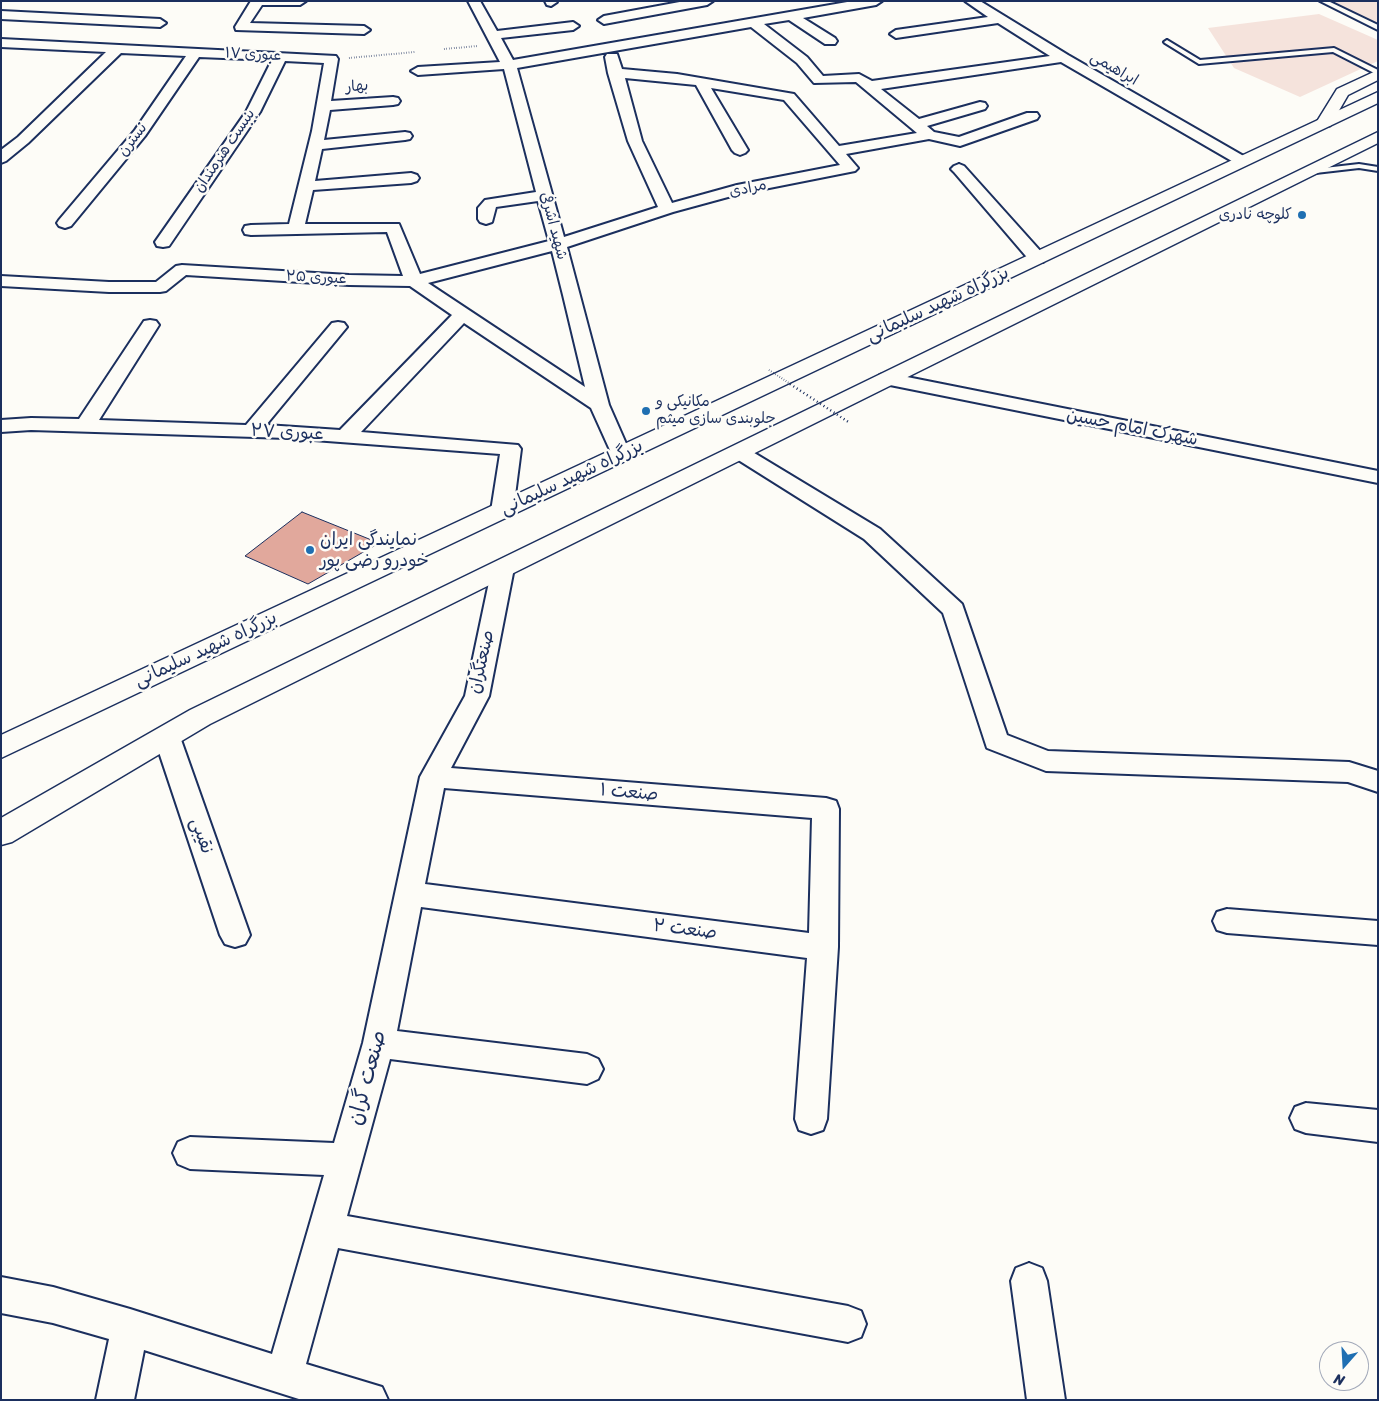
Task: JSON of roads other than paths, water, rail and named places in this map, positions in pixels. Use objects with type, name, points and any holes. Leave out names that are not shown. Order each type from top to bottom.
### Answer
[{"type":"main road","points":[[1324,123],[1342,92],[1378,73]]},
{"type":"main road","name":"بزرگراه شهید سلیمانی","points":[[1,747],[1369,101]]},
{"type":"main road","points":[[1,833],[200,717],[1378,137]]},
{"type":"street","points":[[300,1],[258,1],[241,27],[364,30]]},
{"type":"street","name":"شهید اشرفی","points":[[474,1],[509,65],[559,244],[599,404],[621,455]]},
{"type":"street","points":[[604,20],[707,1]]},
{"type":"street","points":[[418,71],[509,65],[610,47],[743,17],[792,16],[876,1]]},
{"type":"street","name":"ابراهیمی","points":[[971,1],[1063,58],[1242,162]]},
{"type":"street","points":[[1,15],[160,23]]},
{"type":"street","points":[[792,16],[830,41]]},
{"type":"street","points":[[743,17],[802,60],[819,80],[859,78],[929,135]]},
{"type":"street","points":[[896,34],[999,19]]},
{"type":"street","points":[[493,35],[573,26]]},
{"type":"street","name":"عبوری ۱۷","points":[[1,43],[331,59],[316,145],[296,229]]},
{"type":"street","points":[[610,47],[615,73],[635,141],[667,208]]},
{"type":"street","points":[[1,158],[23,140],[118,48]]},
{"type":"street","name":"نسترن","points":[[65,223],[140,133],[195,52]]},
{"type":"street","name":"بنبست هنرمندان","points":[[163,242],[253,112],[282,56]]},
{"type":"street","points":[[869,86],[1063,58]]},
{"type":"street","points":[[615,73],[701,82],[740,150]]},
{"type":"street","name":"مرادی","points":[[559,244],[667,208],[737,190],[850,168],[789,97],[701,82]]},
{"type":"street","name":"بهار","points":[[323,106],[393,101]]},
{"type":"street","points":[[916,125],[980,106]]},
{"type":"street","points":[[836,151],[929,135],[960,142],[1032,116]]},
{"type":"street","points":[[316,145],[405,136]]},
{"type":"street","points":[[959,169],[1037,258]]},
{"type":"street","points":[[306,186],[410,178]]},
{"type":"street","points":[[486,219],[486,208],[491,203],[545,194]]},
{"type":"street","points":[[251,230],[394,227],[414,281],[599,404]]},
{"type":"street","name":"عبوری ۲۵","points":[[1,281],[109,287],[160,287],[182,270],[349,280],[414,281],[559,244]]},
{"type":"street","points":[[345,436],[463,314]]},
{"type":"street","points":[[85,426],[150,325]]},
{"type":"street","points":[[251,431],[338,327]]},
{"type":"street","name":"شهرک امام حسین","points":[[887,379],[1378,477]]},
{"type":"street","name":"عبوری ۲۷","points":[[1,426],[31,424],[251,431],[345,436],[511,449],[502,511]]},
{"type":"street","points":[[739,452],[872,534],[954,610],[996,741],[1046,761],[1349,772],[1378,782]]},
{"type":"street","name":"صنعتگران","points":[[433,777],[477,696],[502,568]]},
{"type":"street","name":"نقیبی","points":[[167,736],[235,935]]},
{"type":"street","name":"صنعت ۱","points":[[433,777],[826,809],[823,947]]},
{"type":"street","name":"صنعت گران","points":[[284,1376],[379,1043],[433,777]]},
{"type":"street","name":"صنعت ۲","points":[[410,894],[823,947]]},
{"type":"street","points":[[1227,921],[1378,933]]},
{"type":"street","points":[[811,1119],[823,947]]},
{"type":"street","points":[[379,1043],[587,1069]]},
{"type":"street","points":[[1306,1118],[1378,1126]]},
{"type":"street","points":[[190,1153],[345,1160]]},
{"type":"street","points":[[326,1229],[848,1324]]},
{"type":"street","points":[[1029,1281],[1046,1400]]},
{"type":"street","points":[[1,1295],[53,1305],[369,1400]]},
{"type":"street","points":[[115,1400],[130,1327]]},
{"type":"lane","points":[[1323,1],[1378,28]]},
{"type":"lane","points":[[1167,42],[1199,62],[1334,50],[1378,73]]},
{"type":"lane","points":[[1304,173],[1358,166],[1378,169]]},
{"type":"place","name":"کلوچه نادری","points":[[1302,215]]},
{"type":"place","name":"مکانیکی و جلوبندی سازی میثم","points":[[646,411]]},
{"type":"place","name":"نمایندگی ایران خودرو رضی پور","points":[[310,550]]}]
